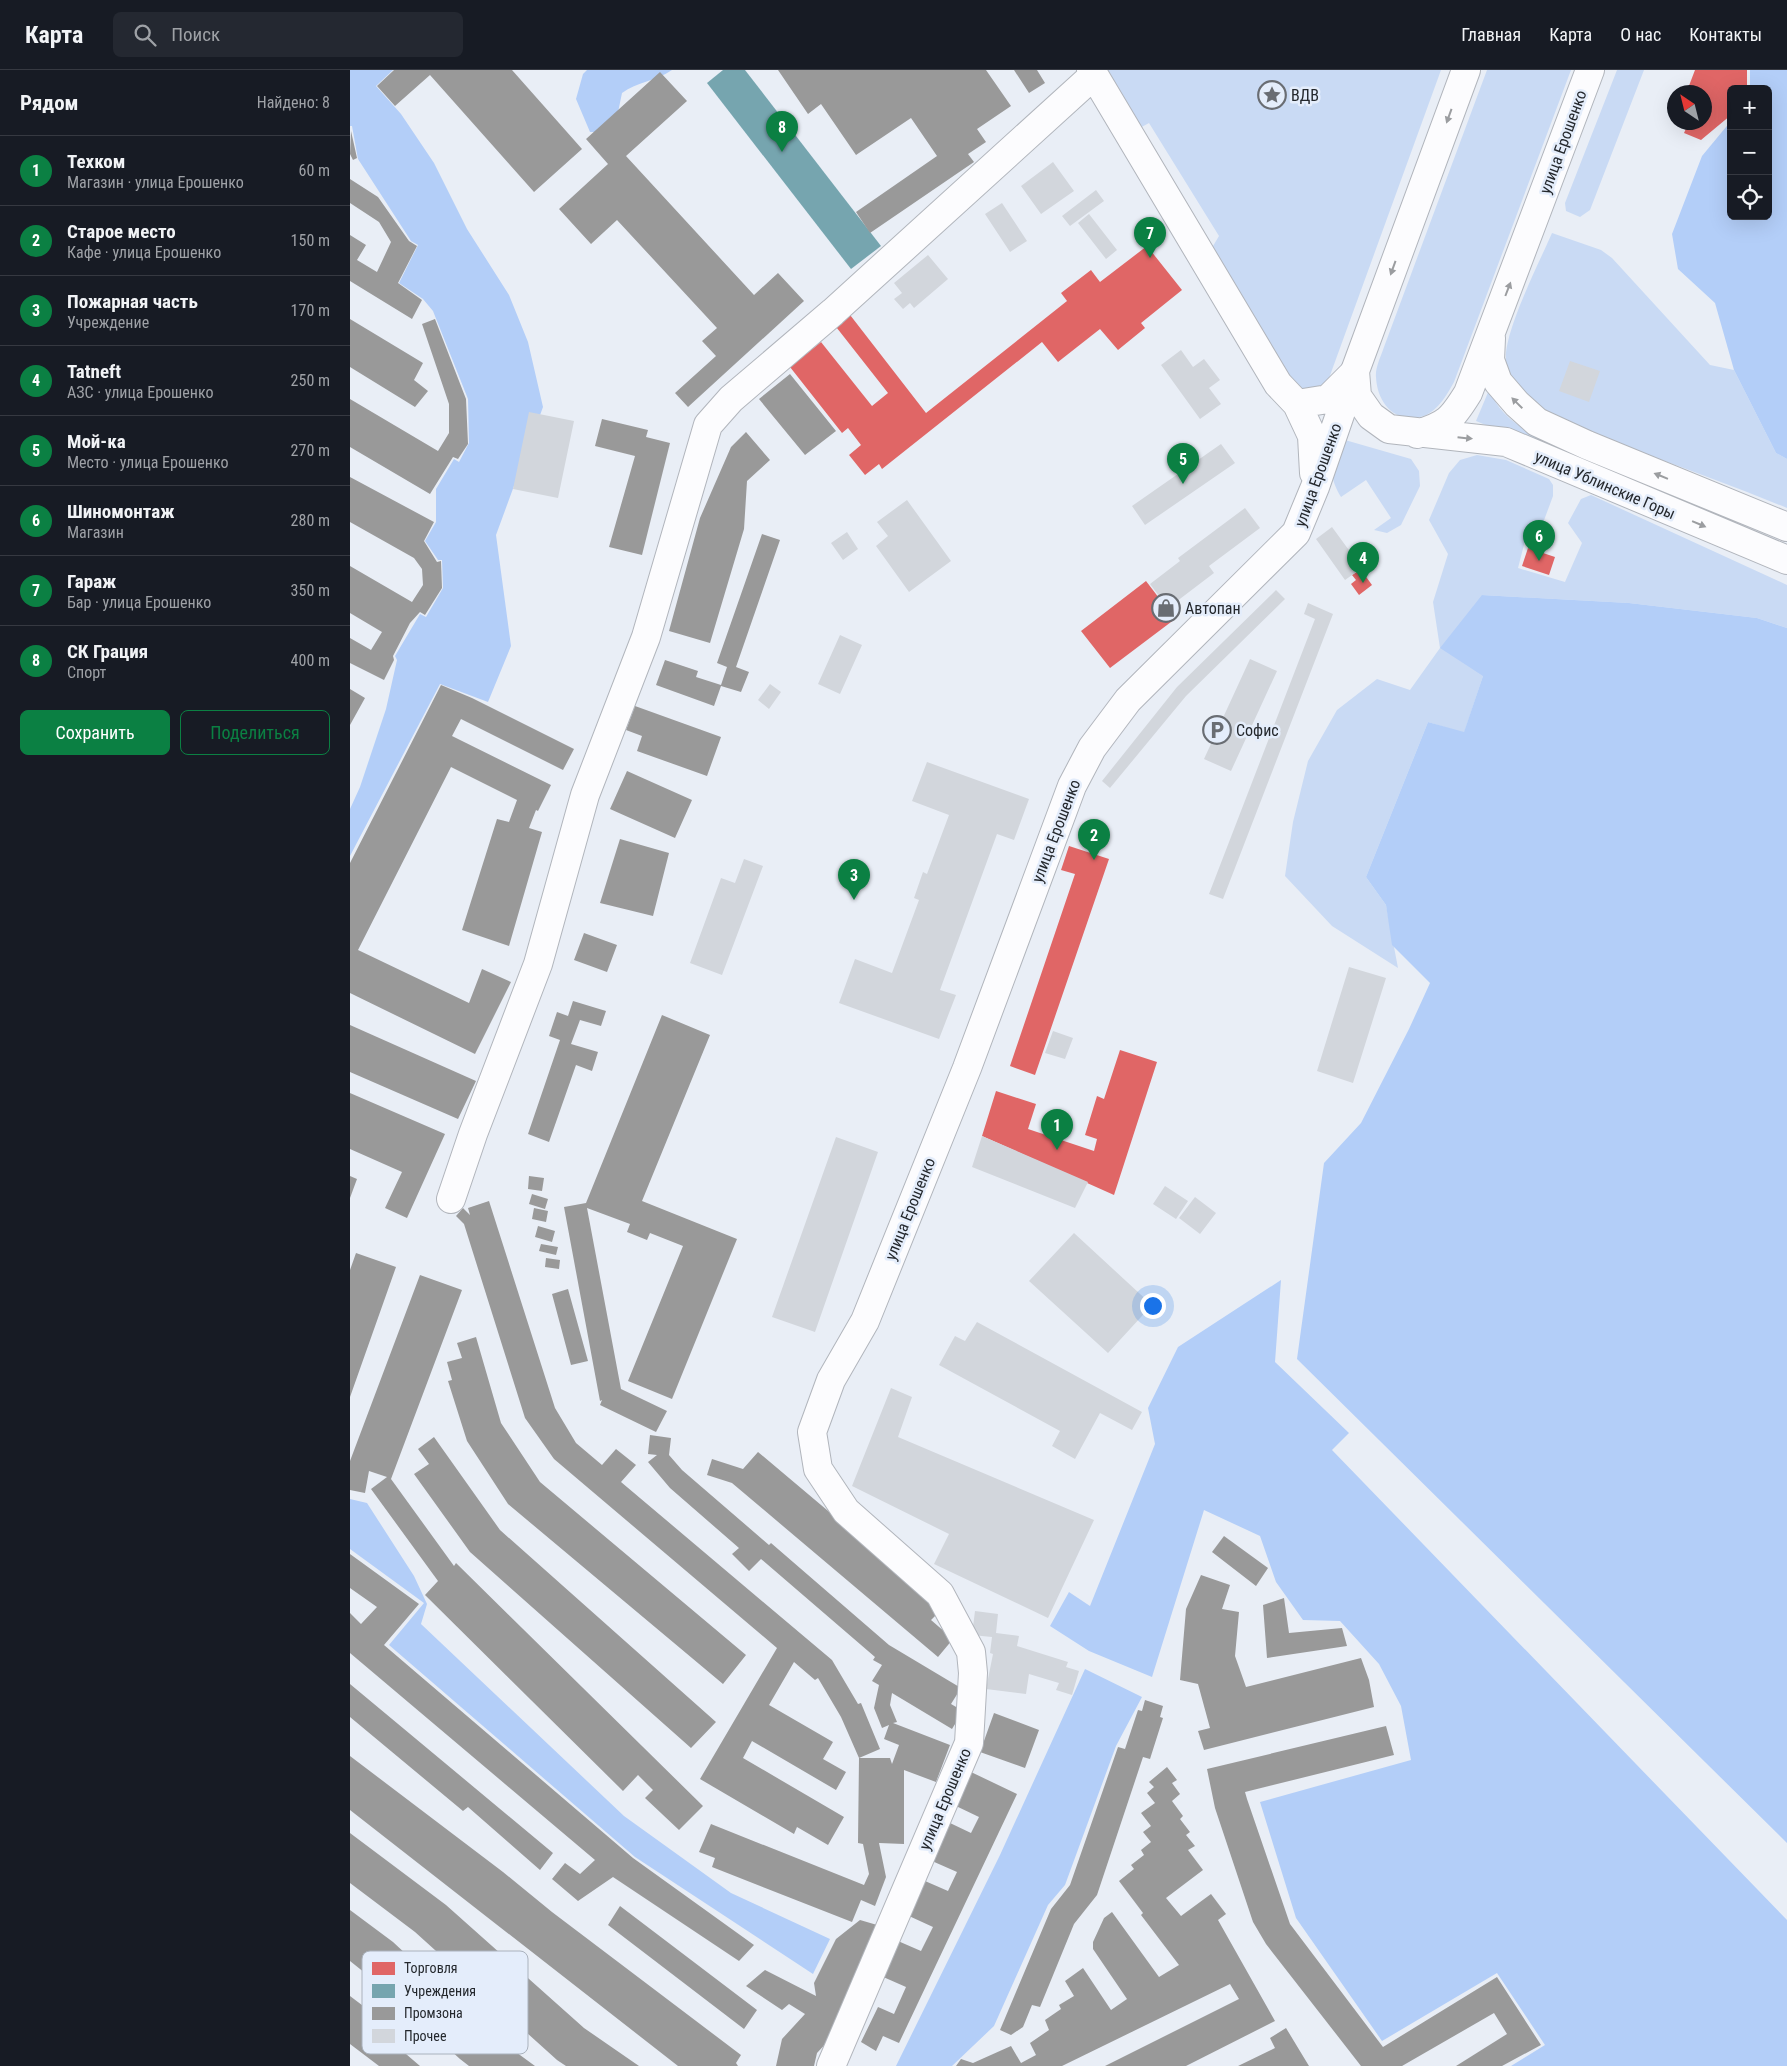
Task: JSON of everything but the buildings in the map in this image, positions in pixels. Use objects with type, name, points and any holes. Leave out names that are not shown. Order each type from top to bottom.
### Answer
[{"type":"street","name":"улица Ерошенко","points":[[832,2066],[969,1743],[973,1673],[971,1652],[940,1594],[846,1511],[818,1469],[812,1432],[831,1380],[865,1321],[967,1068],[1072,786],[1092,748],[1128,700],[1296,533],[1315,487],[1355,371],[1466,70]]},
{"type":"street","name":"улица Ерошенко","points":[[1355,371],[1357,396],[1371,416],[1389,429],[1417,434],[1442,426],[1456,412],[1468,393],[1590,70]]},
{"type":"street","points":[[451,1200],[473,1134],[538,964],[585,795],[646,637],[708,425],[730,398],[833,312],[1093,73],[1278,384],[1297,404],[1312,436],[1315,487]]},
{"type":"street","name":"улица Ублинские Горы","points":[[1491,334],[1490,360],[1498,382],[1517,404],[1537,422],[1587,446],[1787,527]]},
{"type":"street","name":"улица Ерошенко","points":[[1297,404],[1328,399],[1355,371]]},
{"type":"street","points":[[1297,404],[1338,420],[1389,429]]},
{"type":"street","name":"улица Ублинские Горы","points":[[1417,434],[1506,442],[1787,560]]},
{"type":"shaded area","points":[[350,70],[393,70],[376,86],[401,114],[434,163],[467,229],[509,295],[528,342],[543,407],[496,535],[511,646],[488,702],[440,684],[350,856],[350,809],[360,787],[386,709],[397,660],[395,656],[420,614],[426,617],[443,588],[442,560],[438,560],[425,541],[436,522],[436,489],[454,459],[459,462],[469,443],[468,399],[433,311],[423,299],[399,283],[418,245],[411,241],[358,159],[352,126],[350,126]]},
{"type":"shaded area","points":[[587,70],[672,70],[622,93],[616,122],[600,132],[590,132],[576,99],[583,74]]},
{"type":"shaded area","points":[[1103,70],[1441,70],[1328,381],[1320,388],[1312,391],[1293,386],[1210,251],[1219,236],[1149,123],[1138,129]]},
{"type":"shaded area","points":[[1487,70],[1571,70],[1454,382],[1444,398],[1431,412],[1420,417],[1402,417],[1394,413],[1383,402],[1377,386],[1377,366]]},
{"type":"shaded area","points":[[1617,70],[1644,70],[1590,210],[1580,217],[1566,211],[1565,203]]},
{"type":"shaded area","points":[[1750,70],[1787,70],[1787,459],[1776,453],[1734,370],[1715,303],[1678,269],[1672,234],[1702,156],[1727,126],[1727,220],[1772,220],[1772,85],[1750,85]]},
{"type":"shaded area","points":[[1552,233],[1601,250],[1612,258],[1710,365],[1734,370],[1776,453],[1787,459],[1787,508],[1572,427],[1543,411],[1516,384],[1506,361],[1510,333],[1531,278]]},
{"type":"shaded area","points":[[1489,390],[1504,413],[1526,430],[1720,511],[1717,521],[1476,421]]},
{"type":"shaded area","points":[[1345,440],[1411,459],[1419,471],[1420,486],[1401,525],[1387,533],[1374,530],[1391,518],[1366,480],[1341,497],[1336,488],[1333,468]]},
{"type":"shaded area","points":[[1477,455],[1506,460],[1549,479],[1553,485],[1553,496],[1543,523],[1526,537],[1518,568],[1565,582],[1582,543],[1568,523],[1581,499],[1591,495],[1787,585],[1787,628],[1757,618],[1629,603],[1482,595],[1483,676],[1464,733],[1428,722],[1366,877],[1386,905],[1398,968],[1332,926],[1285,876],[1293,822],[1308,761],[1337,710],[1377,679],[1410,690],[1440,648],[1433,602],[1448,554],[1429,520],[1449,473],[1460,460]]},
{"type":"shaded area","points":[[1482,595],[1629,603],[1757,618],[1787,628],[1787,1843],[1297,1359],[1324,1163],[1361,1123],[1430,983],[1392,945],[1386,905],[1366,877],[1428,722],[1464,732],[1483,676],[1440,648]]},
{"type":"shaded area","points":[[1281,1280],[1275,1362],[1349,1433],[1332,1450],[1787,1920],[1787,2066],[1511,2066],[1545,2045],[1497,1973],[1382,2041],[1296,1918],[1260,1802],[1411,1760],[1401,1706],[1379,1664],[1340,1621],[1303,1620],[1276,1582],[1260,1536],[1204,1510],[1152,1677],[1089,1651],[1050,1626],[1069,1592],[1090,1606],[1155,1444],[1148,1408],[1178,1347]]},
{"type":"shaded area","points":[[350,1499],[367,1503],[414,1576],[427,1604],[421,1624],[624,1816],[731,1893],[830,1939],[813,1974],[635,1857],[389,1645],[424,1603],[350,1549]]},
{"type":"shaded area","points":[[1085,1669],[1142,1697],[1116,1746],[1065,1885],[1048,1905],[994,2026],[952,2066],[896,2066],[1000,1855]]},
{"type":"place","name":"ВДВ","points":[[1272,95]]},
{"type":"place","name":"СК Грация","points":[[782,152]]},
{"type":"place","name":"Гараж","points":[[1150,258]]},
{"type":"place","name":"Мой-ка","points":[[1183,484]]},
{"type":"place","name":"Шиномонтаж","points":[[1539,561]]},
{"type":"place","name":"Tatneft","points":[[1363,583]]},
{"type":"place","name":"Автопан","points":[[1166,608]]},
{"type":"place","name":"Софис","points":[[1217,730]]},
{"type":"place","name":"Старое место","points":[[1094,860]]},
{"type":"place","name":"Пожарная часть","points":[[854,900]]},
{"type":"place","name":"Техком","points":[[1057,1150]]}]
